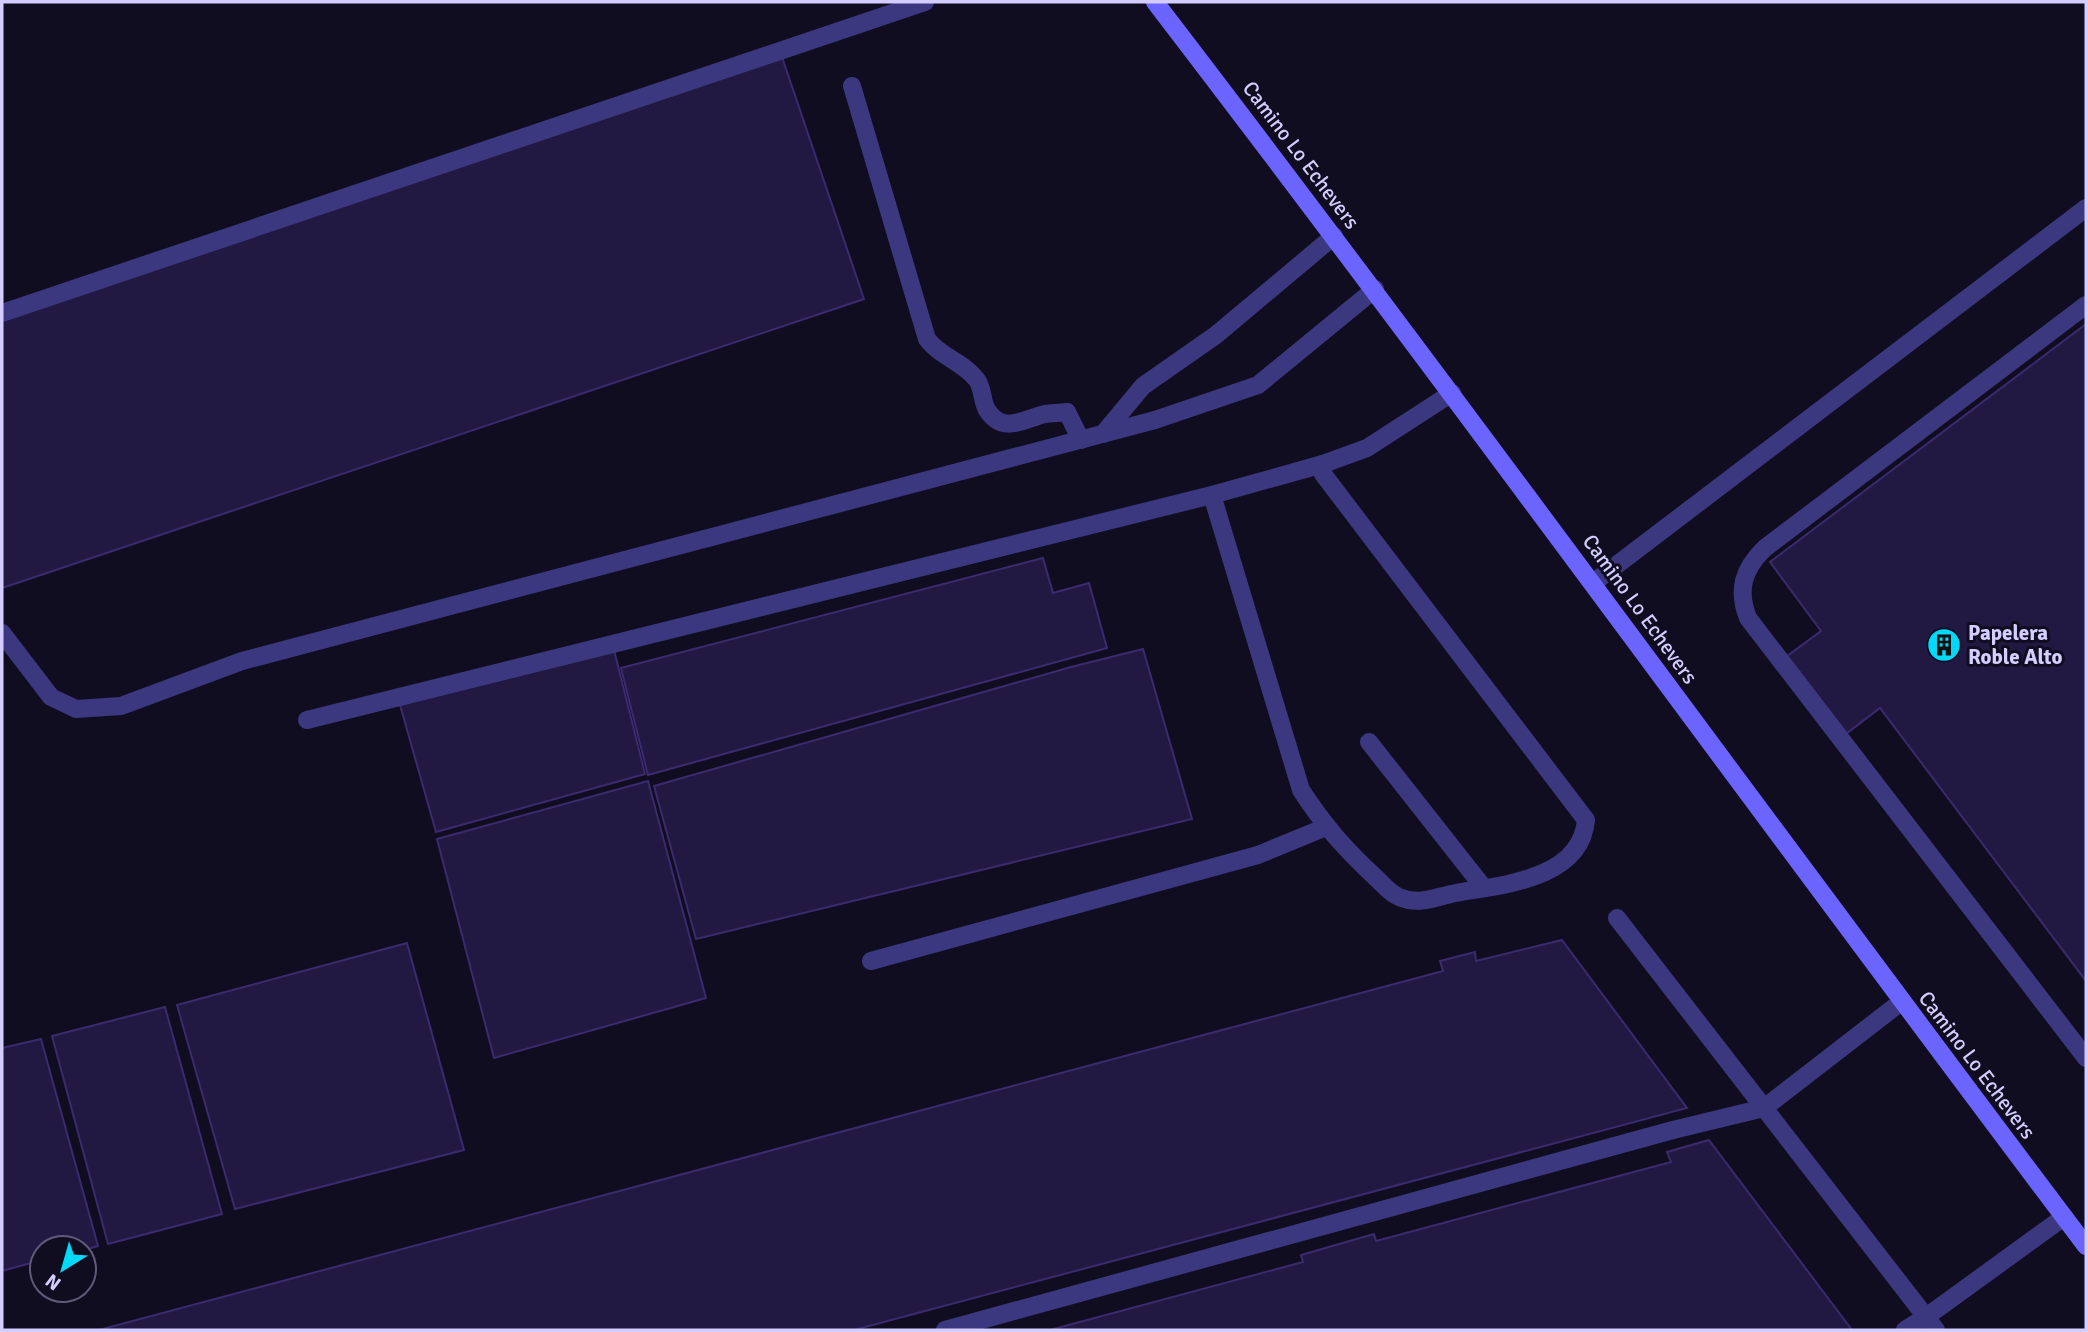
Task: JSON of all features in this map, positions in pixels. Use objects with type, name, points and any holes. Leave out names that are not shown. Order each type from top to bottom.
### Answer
[{"type":"main road","name":"Camino Lo Echevers","points":[[1155,2],[1375,289],[1901,1002],[2086,1246]]},
{"type":"lane","points":[[2,313],[925,2]]},
{"type":"lane","points":[[852,86],[927,339],[936,350],[960,365],[978,381],[986,409],[996,420],[1010,426],[1045,414],[1067,412],[1081,440]]},
{"type":"lane","points":[[1593,583],[2086,208]]},
{"type":"lane","points":[[1103,434],[1143,386],[1216,335],[1334,236]]},
{"type":"lane","points":[[2,633],[51,697],[76,709],[121,706],[243,661],[1155,421],[1258,385],[1375,289]]},
{"type":"lane","points":[[2086,305],[1765,548],[1746,570],[1742,595],[1748,618],[2086,1058]]},
{"type":"lane","points":[[307,720],[1212,495],[1324,464],[1367,448],[1452,393]]},
{"type":"lane","points":[[1212,495],[1301,790],[1326,827],[1394,895],[1413,902],[1528,881],[1557,865],[1574,850],[1585,833],[1586,820],[1323,474],[1324,464]]},
{"type":"lane","points":[[1369,742],[1484,888]]},
{"type":"lane","points":[[871,961],[1258,855],[1326,827]]},
{"type":"lane","points":[[1617,918],[1931,1324]]},
{"type":"lane","points":[[945,1330],[974,1326],[1673,1130],[1764,1108],[1901,1002]]},
{"type":"lane","points":[[1905,1330],[1931,1324],[2064,1217]]},
{"type":"building","points":[[782,57],[864,299],[2,588],[2,318]]},
{"type":"building","name":"Papelera Roble Alto","points":[[2086,324],[2086,981],[1880,708],[1842,737],[1783,659],[1821,631],[1770,562]]},
{"type":"building","points":[[1043,558],[1053,593],[1089,583],[1107,648],[648,775],[621,668]]},
{"type":"building","points":[[613,646],[645,774],[436,832],[400,705]]},
{"type":"building","points":[[1143,649],[1192,819],[696,939],[654,786]]},
{"type":"building","points":[[648,781],[706,998],[494,1058],[437,839]]},
{"type":"building","points":[[1562,940],[1687,1108],[854,1330],[99,1330],[1443,971],[1440,961],[1475,952],[1476,961]]},
{"type":"building","points":[[407,943],[464,1150],[235,1209],[177,1005]]},
{"type":"building","points":[[165,1007],[222,1214],[108,1244],[52,1036]]},
{"type":"building","points":[[41,1039],[95,1234],[28,1234],[28,1264],[2,1271],[2,1048]]},
{"type":"building","points":[[1709,1140],[1852,1330],[1050,1330],[1303,1262],[1301,1255],[1374,1234],[1376,1241],[1671,1162],[1667,1152]]},
{"type":"place","name":"Papelera Roble Alto","points":[[1944,645]]}]
